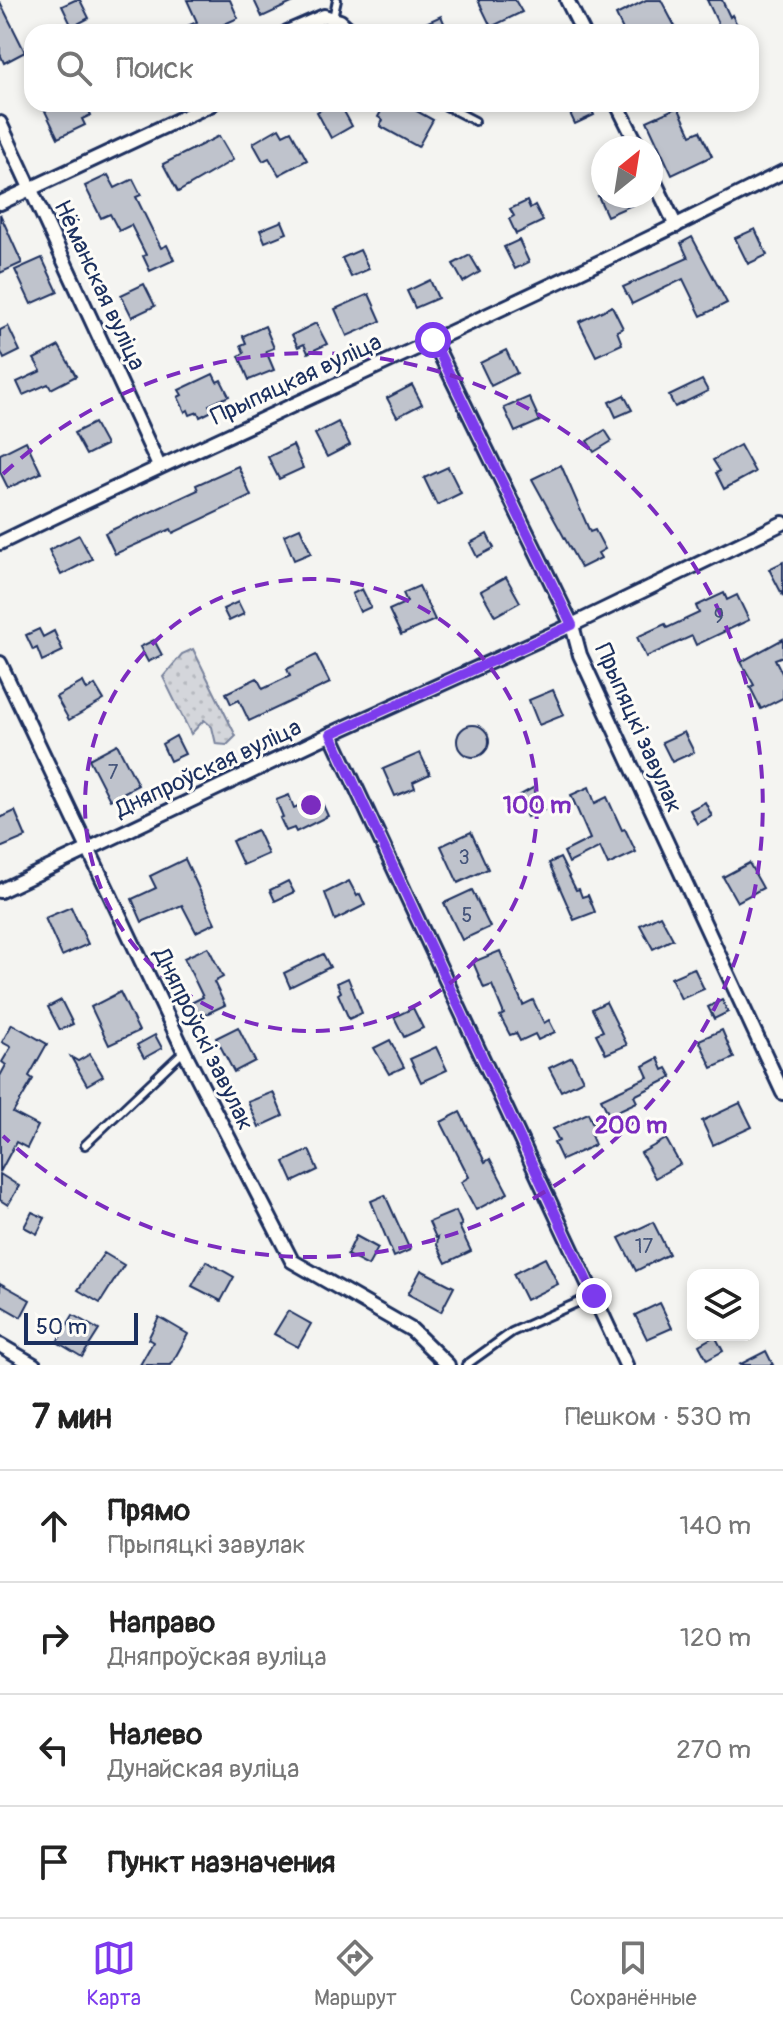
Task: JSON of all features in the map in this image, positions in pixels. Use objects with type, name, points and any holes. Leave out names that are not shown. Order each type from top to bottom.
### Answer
[{"type":"street","points":[[567,0],[579,24]]},
{"type":"street","points":[[306,24],[324,16],[343,24]]},
{"type":"street","points":[[0,203],[195,112]]},
{"type":"street","points":[[621,112],[633,136]]},
{"type":"street","name":"Нёманская вуліца","points":[[0,123],[159,466]]},
{"type":"street","name":"Прыпяцкая вуліца","points":[[0,543],[676,226],[783,172]]},
{"type":"street","points":[[663,199],[676,226]]},
{"type":"street","name":"Прыпяцкі завулак","points":[[433,340],[572,625],[586,669],[783,1093]]},
{"type":"street","name":"Дняпроўская вуліца","points":[[0,891],[331,734],[572,625],[783,523]]},
{"type":"street","name":"Дняпроўскі завулак","points":[[0,663],[184,1051],[292,1261],[412,1330],[448,1365]]},
{"type":"street","points":[[331,734],[626,1365]]},
{"type":"street","points":[[0,1345],[34,1365]]},
{"type":"lane","points":[[333,18],[337,0]]},
{"type":"lane","points":[[458,112],[475,121]]},
{"type":"lane","points":[[85,1145],[184,1051]]},
{"type":"lane","points":[[466,1365],[512,1332],[594,1296]]},
{"type":"shaded area","points":[[193,649],[236,736],[227,745],[216,744],[212,727],[204,720],[191,734],[163,677],[182,654]]},
{"type":"building","points":[[80,0],[89,18],[71,24],[62,6]]},
{"type":"building","points":[[187,0],[230,0],[238,18],[225,24],[192,24],[197,22]]},
{"type":"building","points":[[254,0],[298,0],[262,17]]},
{"type":"building","points":[[478,0],[515,0],[522,12],[497,24],[490,24]]},
{"type":"building","points":[[646,0],[661,0],[674,24],[620,24],[616,15]]},
{"type":"building","points":[[707,0],[722,0],[737,24],[718,24]]},
{"type":"building","points":[[0,2],[24,53],[4,63],[0,54]]},
{"type":"building","points":[[441,16],[444,24],[424,24]]},
{"type":"building","points":[[45,112],[90,112],[91,115],[82,119],[85,125],[58,138]]},
{"type":"building","points":[[317,112],[344,112],[352,126],[331,138]]},
{"type":"building","points":[[381,112],[418,112],[433,120],[418,147],[380,126],[383,120],[378,117]]},
{"type":"building","points":[[569,112],[593,112],[594,115],[575,124]]},
{"type":"building","points":[[667,112],[680,112],[691,135],[700,131],[712,156],[672,175],[663,156],[663,136],[654,136],[647,121]]},
{"type":"building","points":[[279,128],[283,135],[291,131],[307,160],[279,175],[269,158],[263,161],[253,143]]},
{"type":"building","points":[[219,136],[233,160],[178,192],[163,164]]},
{"type":"building","points":[[108,175],[115,188],[133,179],[141,195],[136,197],[161,248],[167,245],[174,260],[150,271],[143,256],[146,255],[131,225],[119,231],[110,214],[101,218],[85,186]]},
{"type":"building","points":[[527,201],[530,208],[535,205],[543,221],[516,234],[509,219],[514,216],[510,209]]},
{"type":"building","points":[[603,208],[625,208],[607,216]]},
{"type":"building","points":[[0,214],[22,263],[0,273]]},
{"type":"building","points":[[282,221],[287,233],[265,242],[260,230]]},
{"type":"building","points":[[755,229],[767,255],[748,264],[735,238]]},
{"type":"building","points":[[692,237],[727,303],[701,316],[683,279],[632,304],[623,287],[688,258],[681,243]]},
{"type":"building","points":[[519,240],[529,262],[515,269],[504,247]]},
{"type":"building","points":[[360,250],[369,269],[351,277],[342,258]]},
{"type":"building","points":[[470,255],[480,272],[463,282],[453,264]]},
{"type":"building","points":[[42,258],[58,292],[31,304],[15,270]]},
{"type":"building","points":[[430,280],[438,298],[415,308],[407,291]]},
{"type":"building","points":[[144,284],[155,306],[132,317],[121,295]]},
{"type":"building","points":[[369,294],[381,321],[347,336],[335,309]]},
{"type":"building","points":[[612,306],[623,328],[617,331],[622,344],[596,356],[579,322]]},
{"type":"building","points":[[316,323],[327,344],[308,353],[304,344],[298,347],[292,335]]},
{"type":"building","points":[[8,326],[20,351],[4,359],[0,350],[0,330]]},
{"type":"building","points":[[265,326],[274,348],[266,351],[274,370],[249,380],[239,356],[244,353],[241,345],[246,343],[243,336]]},
{"type":"building","points":[[59,346],[76,376],[51,389],[48,384],[23,395],[17,382],[41,371],[34,359]]},
{"type":"building","points":[[506,350],[517,373],[491,386],[480,363]]},
{"type":"building","points":[[213,374],[217,382],[221,380],[229,396],[209,405],[212,411],[200,417],[198,412],[190,415],[188,410],[185,412],[178,397],[182,395],[179,390]]},
{"type":"building","points":[[702,380],[708,391],[675,407],[669,396]]},
{"type":"building","points":[[412,385],[422,404],[397,417],[387,398]]},
{"type":"building","points":[[624,395],[632,410],[616,417],[609,402]]},
{"type":"building","points":[[529,397],[540,421],[515,432],[504,408]]},
{"type":"building","points":[[338,422],[350,445],[327,457],[315,434]]},
{"type":"building","points":[[94,423],[106,445],[86,455],[74,433]]},
{"type":"building","points":[[605,430],[612,441],[594,452],[587,441]]},
{"type":"building","points":[[26,441],[41,473],[8,488],[0,472],[0,454]]},
{"type":"building","points":[[293,445],[303,468],[279,479],[268,457]]},
{"type":"building","points":[[740,445],[755,472],[724,489],[716,473],[720,471],[713,460]]},
{"type":"building","points":[[561,465],[590,532],[595,530],[605,549],[598,553],[601,558],[581,568],[532,479]]},
{"type":"building","points":[[238,466],[251,496],[173,533],[171,529],[115,554],[105,533],[198,490],[196,485]]},
{"type":"building","points":[[448,467],[461,493],[437,505],[424,478]]},
{"type":"building","points":[[300,528],[311,553],[294,560],[284,535]]},
{"type":"building","points":[[487,534],[494,548],[477,557],[470,543]]},
{"type":"building","points":[[79,535],[92,559],[61,575],[49,550]]},
{"type":"building","points":[[783,562],[783,596],[769,569]]},
{"type":"building","points":[[506,577],[520,602],[495,616],[481,591]]},
{"type":"building","points":[[419,586],[435,620],[401,635],[389,610],[407,602],[403,593]]},
{"type":"building","points":[[362,589],[371,607],[360,612],[352,594]]},
{"type":"building","points":[[724,593],[727,600],[737,595],[749,620],[696,645],[692,636],[646,657],[637,637],[665,624],[667,628],[699,613],[696,606]]},
{"type":"building","points":[[238,602],[244,614],[229,621],[223,609]]},
{"type":"building","points":[[39,629],[43,637],[54,631],[63,651],[42,661],[37,648],[33,650],[26,635]]},
{"type":"building","points":[[783,639],[783,656],[775,659],[783,675],[783,698],[761,709],[750,687],[754,685],[741,662]]},
{"type":"building","points":[[154,640],[162,655],[148,662],[140,647]]},
{"type":"building","points":[[316,655],[330,683],[249,721],[239,700],[231,704],[226,693],[257,678],[263,689],[290,676],[287,669]]},
{"type":"building","points":[[83,682],[87,690],[95,685],[104,700],[69,720],[56,697]]},
{"type":"building","points":[[553,690],[564,715],[539,725],[529,700]]},
{"type":"building","points":[[473,725],[484,730],[489,741],[484,752],[473,757],[462,752],[457,741],[462,730]]},
{"type":"building","points":[[684,732],[694,752],[672,762],[662,742]]},
{"type":"building","points":[[176,736],[185,754],[170,761],[162,744]]},
{"type":"building","points":[[117,744],[138,785],[110,800],[89,759]]},
{"type":"building","points":[[420,753],[430,774],[413,782],[415,788],[395,796],[383,769]]},
{"type":"building","points":[[589,787],[595,803],[607,797],[636,852],[608,865],[600,847],[569,863],[564,852],[590,839],[571,795]]},
{"type":"building","points":[[533,788],[544,809],[527,817],[517,797]]},
{"type":"building","points":[[289,795],[294,808],[319,796],[328,816],[296,832],[294,828],[286,831],[276,800]]},
{"type":"building","points":[[705,802],[712,816],[697,824],[690,810]]},
{"type":"building","points":[[15,811],[26,837],[0,848],[0,818]]},
{"type":"building","points":[[257,830],[268,854],[243,865],[232,841]]},
{"type":"building","points":[[471,832],[488,869],[458,883],[441,846]]},
{"type":"building","points":[[560,858],[576,890],[579,889],[582,897],[588,895],[595,912],[574,920],[549,863]]},
{"type":"building","points":[[185,859],[215,923],[196,932],[182,905],[142,922],[132,899],[156,888],[150,876]]},
{"type":"building","points":[[749,863],[763,888],[737,902],[723,877]]},
{"type":"building","points":[[288,881],[294,892],[275,901],[270,890]]},
{"type":"building","points":[[349,881],[365,905],[335,920],[325,893]]},
{"type":"building","points":[[472,890],[490,927],[462,940],[444,903]]},
{"type":"building","points":[[71,907],[88,944],[62,956],[45,918]]},
{"type":"building","points":[[660,915],[673,939],[653,949],[640,925]]},
{"type":"building","points":[[208,947],[223,977],[214,982],[225,1005],[198,1018],[191,1003],[203,997],[184,958]]},
{"type":"building","points":[[500,951],[523,1005],[533,1000],[544,1023],[549,1020],[555,1032],[538,1040],[535,1034],[520,1041],[516,1033],[510,1035],[500,1016],[504,1014],[492,985],[484,988],[473,962]]},
{"type":"building","points":[[323,954],[330,967],[290,987],[284,973]]},
{"type":"building","points":[[694,968],[704,989],[681,999],[671,978]]},
{"type":"building","points":[[348,978],[362,1013],[349,1019],[338,994],[341,992],[337,983]]},
{"type":"building","points":[[120,992],[139,1031],[109,1045],[91,1007]]},
{"type":"building","points":[[61,1000],[73,1024],[60,1030],[48,1007]]},
{"type":"building","points":[[722,1000],[728,1012],[714,1019],[708,1007]]},
{"type":"building","points":[[606,1002],[627,1045],[606,1054],[596,1034],[603,1031],[592,1009]]},
{"type":"building","points":[[413,1008],[423,1028],[404,1037],[394,1017]]},
{"type":"building","points":[[12,1024],[47,1044],[29,1076],[33,1079],[13,1113],[38,1126],[27,1148],[16,1142],[0,1172],[0,1076],[6,1065],[2,1062],[11,1047],[2,1042]]},
{"type":"building","points":[[238,1027],[255,1061],[234,1072],[216,1038]]},
{"type":"building","points":[[722,1030],[734,1058],[712,1068],[699,1040]]},
{"type":"building","points":[[155,1035],[162,1048],[144,1058],[137,1045]]},
{"type":"building","points":[[390,1040],[404,1067],[389,1074],[374,1048]]},
{"type":"building","points":[[436,1047],[447,1070],[421,1082],[410,1059]]},
{"type":"building","points":[[90,1054],[103,1076],[87,1085],[71,1057],[78,1061]]},
{"type":"building","points":[[572,1057],[583,1080],[561,1091],[549,1068]]},
{"type":"building","points":[[658,1058],[663,1070],[667,1068],[672,1077],[634,1096],[637,1102],[609,1115],[601,1099],[648,1077],[643,1066]]},
{"type":"building","points":[[273,1092],[283,1116],[259,1127],[248,1102]]},
{"type":"building","points":[[740,1103],[752,1127],[713,1145],[702,1121]]},
{"type":"building","points":[[460,1112],[485,1162],[490,1159],[508,1193],[476,1210],[461,1182],[469,1177],[441,1122]]},
{"type":"building","points":[[588,1113],[597,1133],[591,1135],[595,1145],[562,1160],[554,1143],[559,1141],[553,1129]]},
{"type":"building","points":[[666,1139],[680,1164],[655,1178],[641,1153]]},
{"type":"building","points":[[309,1150],[318,1170],[293,1182],[284,1162]]},
{"type":"building","points":[[0,1174],[19,1186],[8,1205],[0,1200]]},
{"type":"building","points":[[385,1195],[410,1250],[394,1257],[371,1201]]},
{"type":"building","points":[[456,1211],[462,1225],[459,1226],[471,1251],[446,1263],[437,1245],[438,1237],[429,1222]]},
{"type":"building","points":[[32,1212],[45,1218],[37,1234],[24,1227]]},
{"type":"building","points":[[653,1222],[669,1254],[636,1271],[619,1238]]},
{"type":"building","points":[[356,1236],[378,1248],[368,1266],[347,1255]]},
{"type":"building","points":[[104,1253],[124,1265],[100,1303],[78,1290]]},
{"type":"building","points":[[545,1258],[558,1284],[526,1300],[513,1274]]},
{"type":"building","points":[[206,1261],[234,1277],[221,1301],[192,1286]]},
{"type":"building","points":[[421,1270],[454,1287],[441,1312],[408,1294]]},
{"type":"building","points":[[0,1283],[30,1300],[21,1317],[0,1305]]},
{"type":"building","points":[[660,1303],[672,1328],[647,1339],[635,1315]]},
{"type":"building","points":[[288,1311],[311,1324],[298,1347],[274,1334]]},
{"type":"building","points":[[73,1315],[99,1330],[82,1357],[57,1342]]},
{"type":"building","points":[[159,1317],[188,1334],[171,1365],[140,1365],[153,1342],[148,1339]]},
{"type":"building","points":[[706,1341],[718,1341],[723,1351],[707,1360],[699,1345]]},
{"type":"building","points":[[766,1351],[773,1365],[739,1365]]},
{"type":"route","points":[[433,340],[572,625],[331,734],[594,1296]]}]
